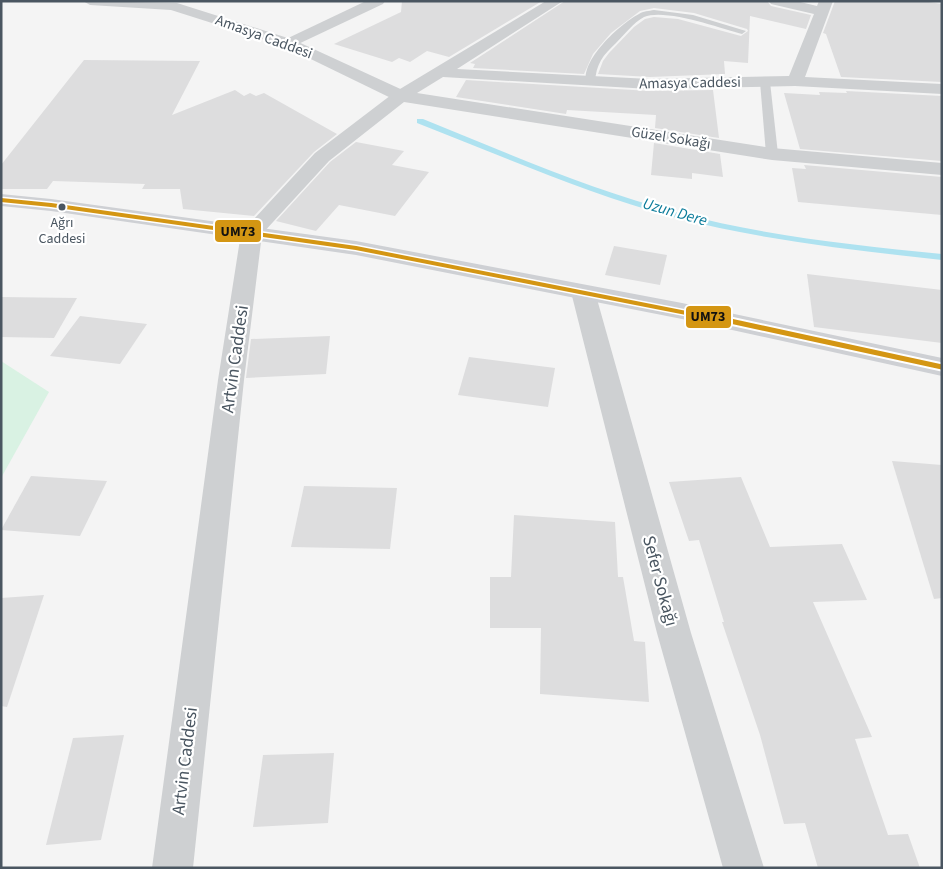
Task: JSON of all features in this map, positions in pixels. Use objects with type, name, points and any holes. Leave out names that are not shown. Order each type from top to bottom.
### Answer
[{"type":"main road","points":[[1,200],[51,205],[356,248],[682,311],[942,367]]},
{"type":"street","name":"Amasya Caddesi","points":[[90,1],[172,6],[289,43],[401,96]]},
{"type":"street","points":[[289,43],[378,1]]},
{"type":"street","points":[[252,233],[322,157],[401,96],[556,1]]},
{"type":"street","points":[[776,1],[823,6],[795,82]]},
{"type":"street","name":"Amasya Caddesi","points":[[438,72],[590,82],[650,84],[795,82],[942,89]]},
{"type":"street","name":"Güzel Sokağı","points":[[401,96],[772,154],[942,168]]},
{"type":"street","name":"Artvin Caddesi","points":[[172,868],[231,380],[252,233]]},
{"type":"street","name":"Sefer Sokağı","points":[[584,292],[674,633],[744,868]]},
{"type":"lane","points":[[590,82],[590,69],[597,56],[621,32],[643,15],[655,12],[670,13],[742,31]]},
{"type":"lane","points":[[765,82],[772,154]]},
{"type":"green space","points":[[1,361],[49,392],[1,478]]},
{"type":"building","points":[[402,1],[542,1],[449,57],[427,51],[410,62],[399,58],[392,62],[334,44],[401,12]]},
{"type":"building","points":[[565,1],[767,1],[771,6],[811,15],[806,29],[750,16],[748,63],[724,61],[725,74],[650,77],[598,74],[603,61],[609,53],[634,27],[645,19],[654,17],[678,19],[741,36],[748,31],[747,29],[694,13],[654,8],[640,11],[611,33],[593,54],[584,74],[473,68],[475,64],[470,63]]},
{"type":"building","points":[[835,1],[922,1],[942,4],[942,82],[841,77],[826,34],[823,33]]},
{"type":"building","points":[[84,60],[200,61],[172,115],[235,90],[244,96],[250,93],[256,96],[264,93],[337,134],[314,152],[254,216],[183,209],[180,189],[142,189],[145,184],[53,181],[47,189],[1,189],[1,165]]},
{"type":"building","points":[[466,80],[650,91],[713,90],[719,138],[655,128],[656,115],[567,110],[566,114],[456,97]]},
{"type":"building","points":[[846,91],[942,96],[942,161],[800,149],[784,93],[820,95],[819,92],[847,93]]},
{"type":"building","points":[[356,142],[404,151],[392,165],[429,172],[395,216],[339,205],[316,231],[276,221],[330,162]]},
{"type":"building","points":[[654,143],[720,154],[723,177],[692,173],[692,179],[651,175]]},
{"type":"building","points":[[804,165],[942,177],[942,215],[798,202],[792,168],[806,169]]},
{"type":"building","points":[[614,246],[667,255],[660,285],[605,275]]},
{"type":"building","points":[[807,274],[942,290],[942,343],[814,327]]},
{"type":"building","points":[[1,297],[77,298],[54,338],[1,337]]},
{"type":"building","points":[[80,316],[147,324],[120,364],[50,356]]},
{"type":"building","points":[[330,336],[326,374],[246,378],[251,339]]},
{"type":"building","points":[[469,357],[555,368],[548,407],[458,395]]},
{"type":"building","points":[[892,461],[942,465],[942,598],[934,599]]},
{"type":"building","points":[[31,476],[107,481],[80,536],[1,530]]},
{"type":"building","points":[[741,477],[770,547],[842,544],[867,600],[813,602],[872,737],[855,739],[888,835],[908,834],[920,868],[818,868],[805,823],[784,824],[760,735],[722,622],[724,622],[699,540],[689,541],[669,482]]},
{"type":"building","points":[[304,486],[397,488],[390,549],[291,547]]},
{"type":"building","points":[[514,515],[615,522],[618,577],[623,577],[634,641],[645,642],[649,702],[540,694],[541,628],[490,628],[490,577],[511,577]]},
{"type":"building","points":[[44,595],[7,707],[1,706],[1,598]]},
{"type":"building","points":[[124,735],[101,840],[46,845],[73,738]]},
{"type":"building","points":[[334,753],[328,823],[253,827],[263,755]]},
{"type":"waterway","name":"Uzun Dere","points":[[420,121],[579,184],[676,215],[775,236],[842,246],[942,257]]},
{"type":"transit line","name":"UM73","points":[[1,200],[51,205],[356,248],[682,311],[942,367]]},
{"type":"place","name":"Ağrı Caddesi","points":[[62,207]]}]
